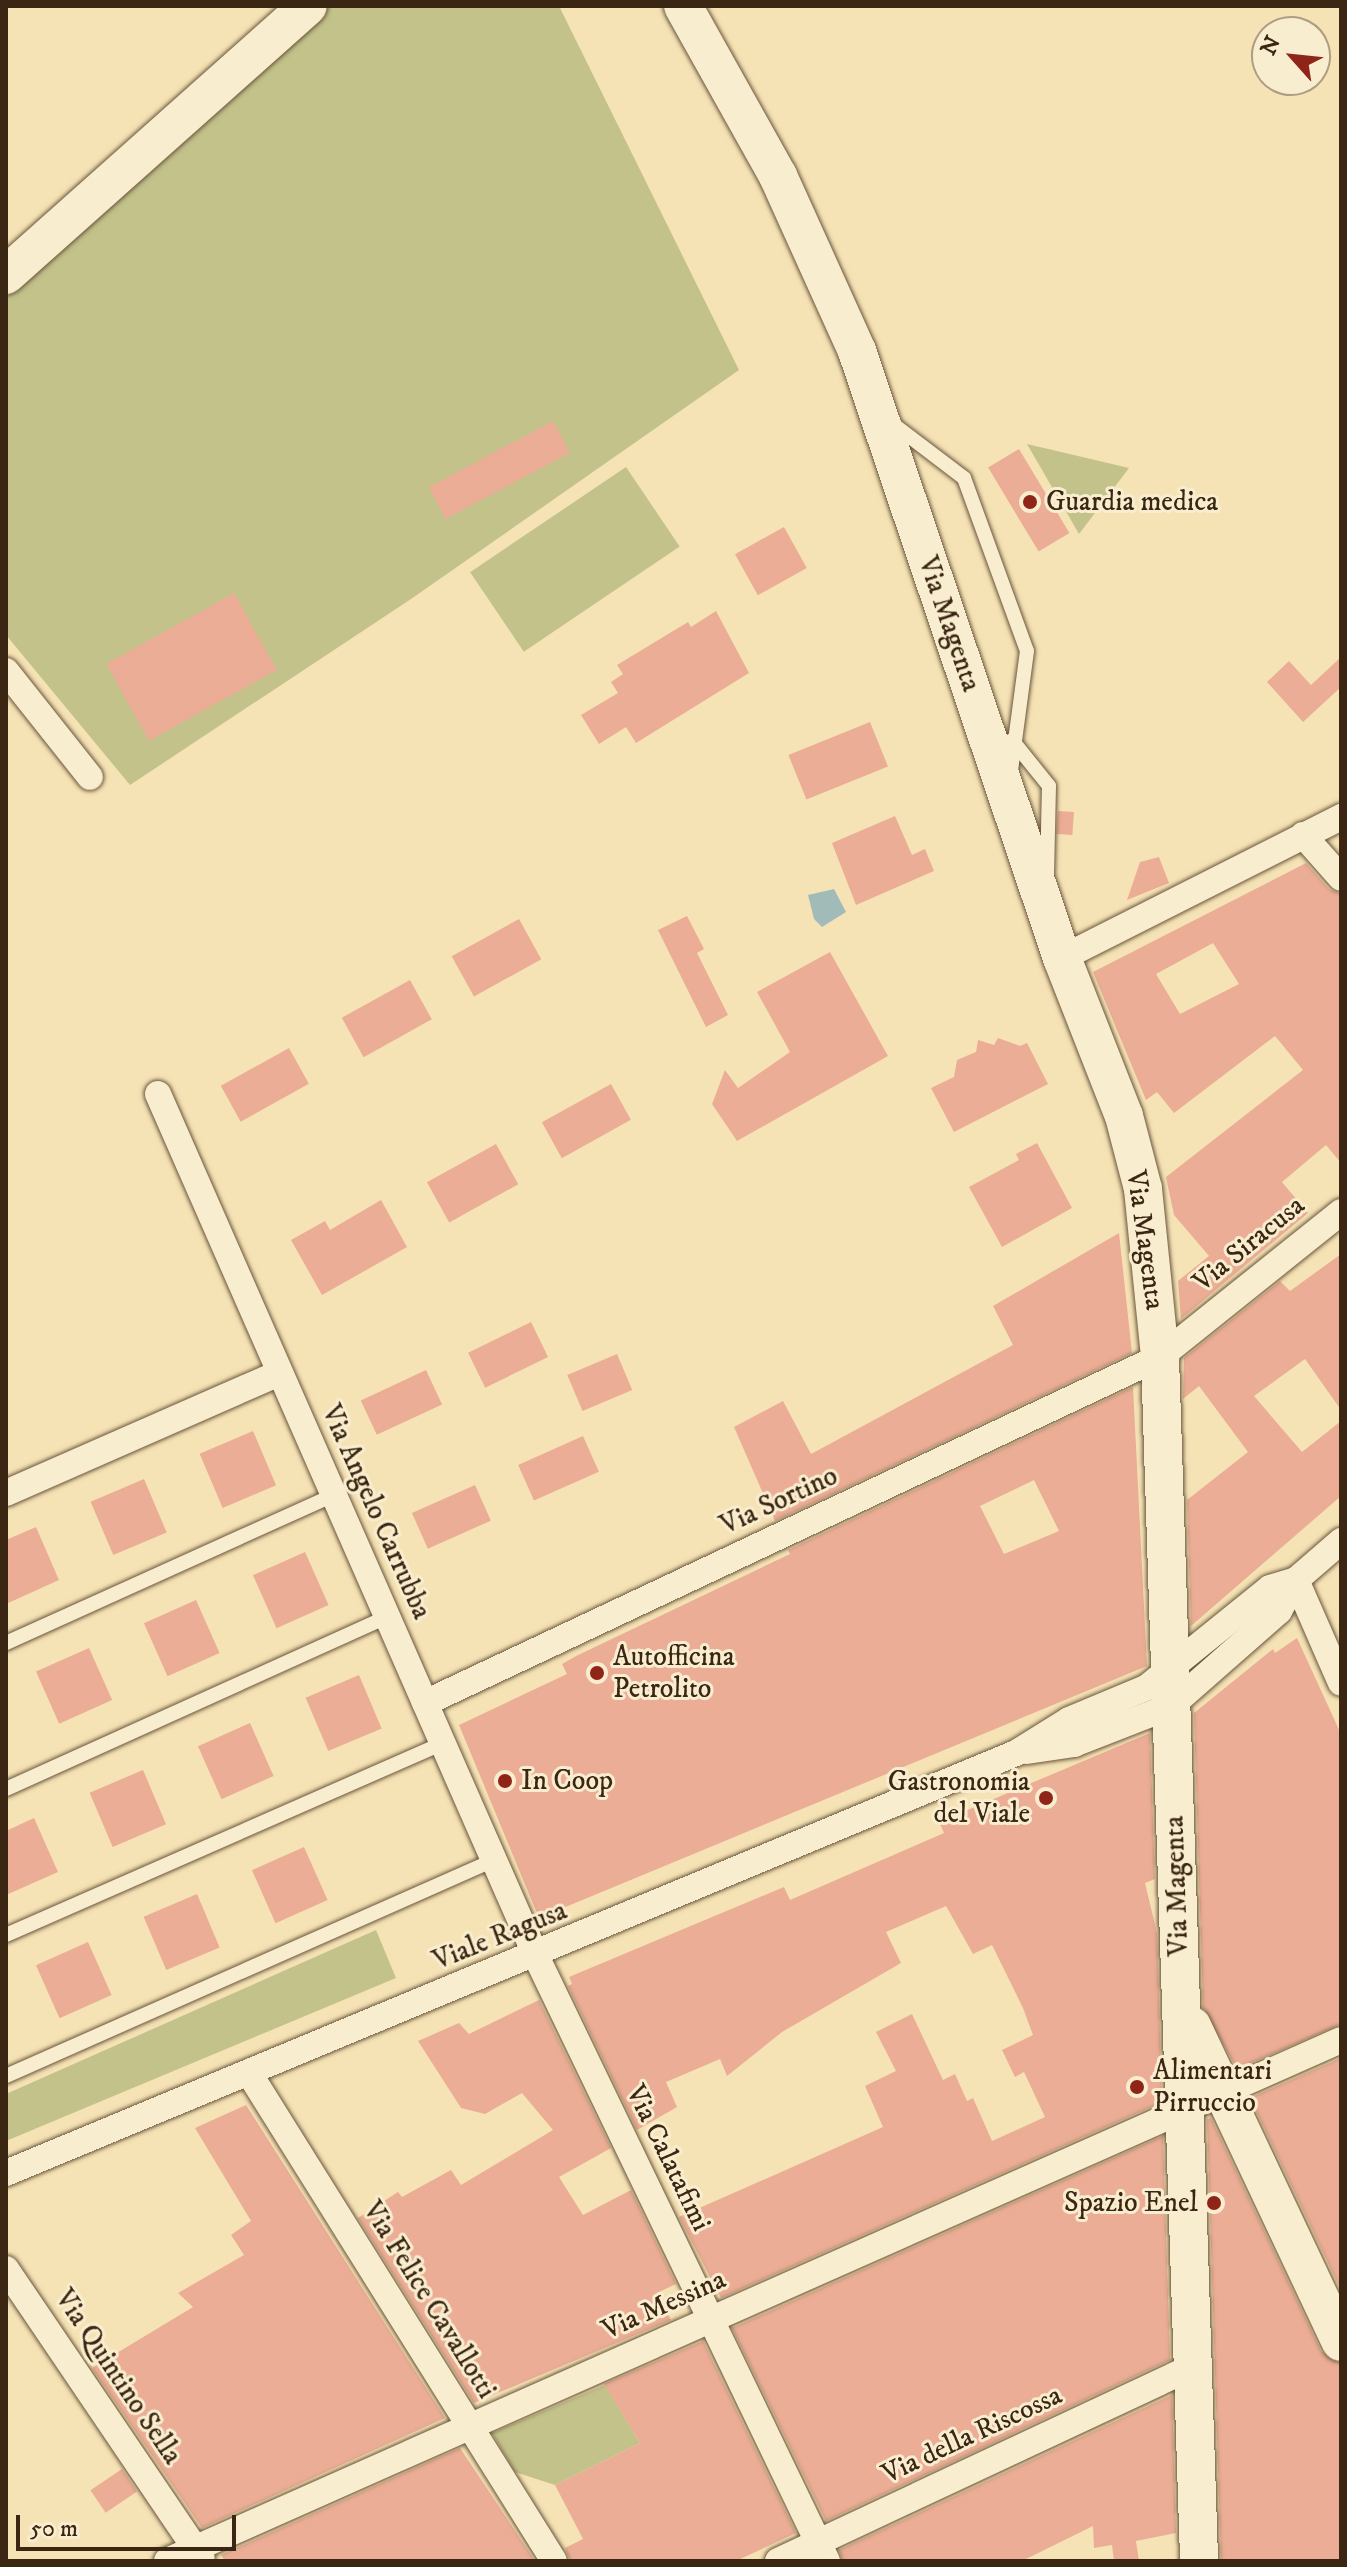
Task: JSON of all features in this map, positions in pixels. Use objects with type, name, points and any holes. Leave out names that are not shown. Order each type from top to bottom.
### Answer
[{"type":"street","points":[[6,275],[308,6]]},
{"type":"street","name":"Via Magenta","points":[[683,6],[778,176],[857,351],[1062,958],[1124,1116],[1143,1189],[1160,1357],[1187,2109],[1199,2561]]},
{"type":"street","points":[[6,671],[90,777]]},
{"type":"street","points":[[1062,958],[1341,817]]},
{"type":"street","points":[[1303,835],[1341,878]]},
{"type":"street","name":"Via Angelo Carrubba","points":[[158,1094],[536,1956]]},
{"type":"street","name":"Via Siracusa","points":[[1160,1357],[1341,1212]]},
{"type":"street","name":"Via Sortino","points":[[425,1703],[1160,1357]]},
{"type":"street","points":[[6,1493],[280,1373]]},
{"type":"street","name":"Viale Ragusa","points":[[6,2173],[536,1956],[1016,1753],[1069,1720],[1146,1688],[1170,1689],[1270,1588],[1296,1580],[1341,1541]]},
{"type":"street","points":[[1296,1580],[1341,1683]]},
{"type":"street","name":"Via Calatafimi","points":[[536,1956],[822,2552]]},
{"type":"street","points":[[1181,2001],[1221,2094],[1341,2342]]},
{"type":"street","name":"Via Messina","points":[[167,2561],[199,2554],[470,2426],[1341,2040]]},
{"type":"street","name":"Via Felice Cavallotti","points":[[249,2073],[554,2561]]},
{"type":"street","name":"Via Quintino Sella","points":[[6,2269],[199,2554]]},
{"type":"street","name":"Via della Riscossa","points":[[778,2561],[822,2552],[1193,2367]]},
{"type":"lane","points":[[877,412],[964,478],[1027,651],[1008,799]]},
{"type":"lane","points":[[970,688],[1049,786],[1044,906]]},
{"type":"lane","points":[[6,1643],[334,1495]]},
{"type":"lane","points":[[6,1789],[387,1617]]},
{"type":"lane","points":[[6,1935],[443,1743]]},
{"type":"lane","points":[[6,2076],[494,1860]]},
{"type":"green space","points":[[328,6],[559,6],[739,370],[411,599],[130,785],[6,635],[6,298]]},
{"type":"green space","points":[[1027,444],[1129,468],[1079,534]]},
{"type":"green space","points":[[626,467],[680,547],[524,652],[470,572]]},
{"type":"green space","points":[[376,1930],[396,1978],[6,2141],[6,2094]]},
{"type":"green space","points":[[605,2385],[640,2443],[555,2485],[515,2472],[492,2433]]},
{"type":"water","points":[[834,889],[846,912],[822,927],[814,919],[808,895]]},
{"type":"building","points":[[553,421],[570,453],[445,519],[429,487]]},
{"type":"building","name":"Guardia medica","points":[[1019,449],[1069,533],[1039,552],[988,468]]},
{"type":"building","points":[[784,527],[807,568],[758,595],[735,554]]},
{"type":"building","points":[[234,593],[277,670],[149,741],[106,664]]},
{"type":"building","points":[[716,611],[749,673],[636,743],[626,727],[599,744],[581,715],[618,693],[611,682],[623,674],[617,665],[688,622],[691,627]]},
{"type":"building","points":[[1341,657],[1341,687],[1303,722],[1267,682],[1289,661],[1311,685]]},
{"type":"building","points":[[870,722],[888,767],[806,799],[788,755]]},
{"type":"building","points":[[1058,811],[1074,812],[1072,835],[1056,834]]},
{"type":"building","points":[[895,816],[912,855],[925,849],[934,871],[856,905],[832,843]]},
{"type":"building","points":[[1159,857],[1169,883],[1127,900],[1140,862]]},
{"type":"building","points":[[1306,863],[1329,889],[1341,894],[1341,1163],[1326,1145],[1282,1182],[1308,1213],[1181,1319],[1178,1281],[1209,1256],[1174,1215],[1166,1177],[1303,1070],[1275,1036],[1174,1113],[1157,1092],[1146,1100],[1093,972]],"holes":[[[1213,943],[1239,984],[1180,1014],[1156,974]]]},
{"type":"building","points":[[687,916],[704,949],[697,953],[728,1015],[706,1027],[658,930]]},
{"type":"building","points":[[519,919],[541,959],[474,997],[452,956]]},
{"type":"building","points":[[830,952],[888,1056],[737,1141],[712,1104],[725,1070],[738,1088],[790,1052],[757,992]]},
{"type":"building","points":[[410,980],[432,1019],[364,1057],[342,1018]]},
{"type":"building","points":[[998,1038],[1020,1046],[1027,1043],[1048,1084],[954,1132],[931,1088],[954,1077],[957,1060],[976,1052],[978,1040],[994,1045]]},
{"type":"building","points":[[289,1048],[309,1084],[241,1122],[221,1086]]},
{"type":"building","points":[[611,1084],[631,1120],[562,1158],[542,1122]]},
{"type":"building","points":[[1037,1143],[1072,1208],[1002,1247],[969,1187],[1019,1160],[1016,1154]]},
{"type":"building","points":[[496,1144],[518,1184],[449,1223],[427,1182]]},
{"type":"building","points":[[381,1200],[407,1247],[322,1295],[291,1240],[325,1221],[330,1230]]},
{"type":"building","points":[[1119,1233],[1132,1353],[775,1521],[734,1427],[783,1401],[811,1454],[1013,1345],[993,1306]]},
{"type":"building","points":[[1341,1254],[1341,1410],[1305,1359],[1254,1396],[1302,1452],[1341,1421],[1341,1496],[1191,1626],[1187,1500],[1248,1452],[1199,1386],[1183,1399],[1184,1358],[1280,1281],[1290,1291]]},
{"type":"building","points":[[531,1322],[548,1357],[485,1388],[468,1353]]},
{"type":"building","points":[[617,1354],[632,1390],[583,1411],[567,1375]]},
{"type":"building","points":[[426,1370],[442,1404],[377,1435],[361,1400]]},
{"type":"building","points":[[1133,1387],[1147,1666],[539,1918],[459,1725],[567,1674],[562,1664],[576,1656],[790,1554],[788,1550]],"holes":[[[1034,1480],[1059,1531],[1004,1554],[980,1506]]]},
{"type":"building","points":[[253,1431],[276,1485],[223,1508],[200,1454]]},
{"type":"building","points":[[583,1436],[599,1472],[534,1501],[518,1465]]},
{"type":"building","points":[[144,1479],[167,1532],[113,1555],[91,1502]]},
{"type":"building","points":[[475,1485],[491,1521],[428,1549],[412,1513]]},
{"type":"building","points":[[36,1527],[59,1580],[6,1604],[6,1540]]},
{"type":"building","points":[[305,1552],[329,1605],[277,1628],[253,1575]]},
{"type":"building","points":[[196,1600],[220,1653],[168,1676],[144,1623]]},
{"type":"building","points":[[1297,1638],[1341,1734],[1341,2024],[1237,2069],[1203,2007],[1194,1713],[1273,1649],[1275,1653]]},
{"type":"building","points":[[89,1648],[112,1700],[59,1724],[36,1672]]},
{"type":"building","points":[[359,1675],[382,1728],[328,1751],[306,1698]]},
{"type":"building","points":[[250,1723],[274,1776],[222,1799],[198,1746]]},
{"type":"building","points":[[1150,1733],[1155,1879],[1145,1883],[1157,1933],[1162,2102],[721,2298],[679,2217],[883,2127],[865,2086],[896,2071],[876,2032],[912,2014],[943,2080],[955,2074],[967,2101],[973,2098],[992,2141],[1045,2117],[1024,2072],[1015,2077],[1002,2050],[1033,2035],[1023,2008],[992,1945],[973,1954],[946,1906],[886,1932],[901,1963],[782,2032],[727,2076],[720,2059],[666,2082],[677,2107],[637,2130],[568,1986],[572,1984],[569,1977],[784,1887],[790,1900],[944,1833],[939,1822]]},
{"type":"building","points":[[143,1770],[166,1824],[113,1847],[90,1793]]},
{"type":"building","points":[[34,1818],[58,1872],[6,1895],[6,1831]]},
{"type":"building","points":[[304,1847],[328,1900],[276,1923],[252,1870]]},
{"type":"building","points":[[197,1894],[220,1947],[166,1970],[144,1917]]},
{"type":"building","points":[[88,1942],[112,1995],[60,2018],[36,1965]]},
{"type":"building","points":[[539,2000],[611,2148],[559,2177],[583,2215],[631,2190],[676,2284],[657,2293],[671,2320],[474,2403],[358,2218],[398,2192],[402,2197],[451,2170],[461,2185],[553,2130],[522,2093],[485,2114],[461,2108],[418,2041],[459,2023],[469,2034]]},
{"type":"building","points":[[1341,2058],[1341,2290],[1250,2098]]},
{"type":"building","points":[[246,2105],[445,2418],[202,2528],[92,2368],[193,2307],[178,2293],[244,2255],[231,2235],[251,2221],[195,2128]]},
{"type":"building","points":[[1211,2118],[1321,2351],[1341,2364],[1341,2561],[1221,2561],[1207,2119]]},
{"type":"building","points":[[1163,2136],[1170,2360],[826,2521],[732,2328]]},
{"type":"building","points":[[703,2341],[796,2533],[736,2561],[570,2561],[565,2548],[583,2539],[555,2485],[640,2443],[604,2384]]},
{"type":"building","points":[[1172,2395],[1176,2533],[1136,2541],[1139,2561],[1114,2561],[1112,2545],[1094,2548],[1093,2526],[1022,2561],[843,2561],[839,2550]]},
{"type":"building","points":[[460,2448],[535,2561],[225,2561],[221,2555]]},
{"type":"building","points":[[122,2469],[137,2491],[106,2513],[90,2490]]},
{"type":"place","name":"Guardia medica","points":[[1030,502]]},
{"type":"place","name":"Autofficina Petrolito","points":[[597,1673]]},
{"type":"place","name":"In Coop","points":[[505,1781]]},
{"type":"place","name":"Gastronomia del Viale","points":[[1046,1798]]},
{"type":"place","name":"Alimentari Pirruccio","points":[[1137,2087]]},
{"type":"place","name":"Spazio Enel","points":[[1214,2203]]}]
